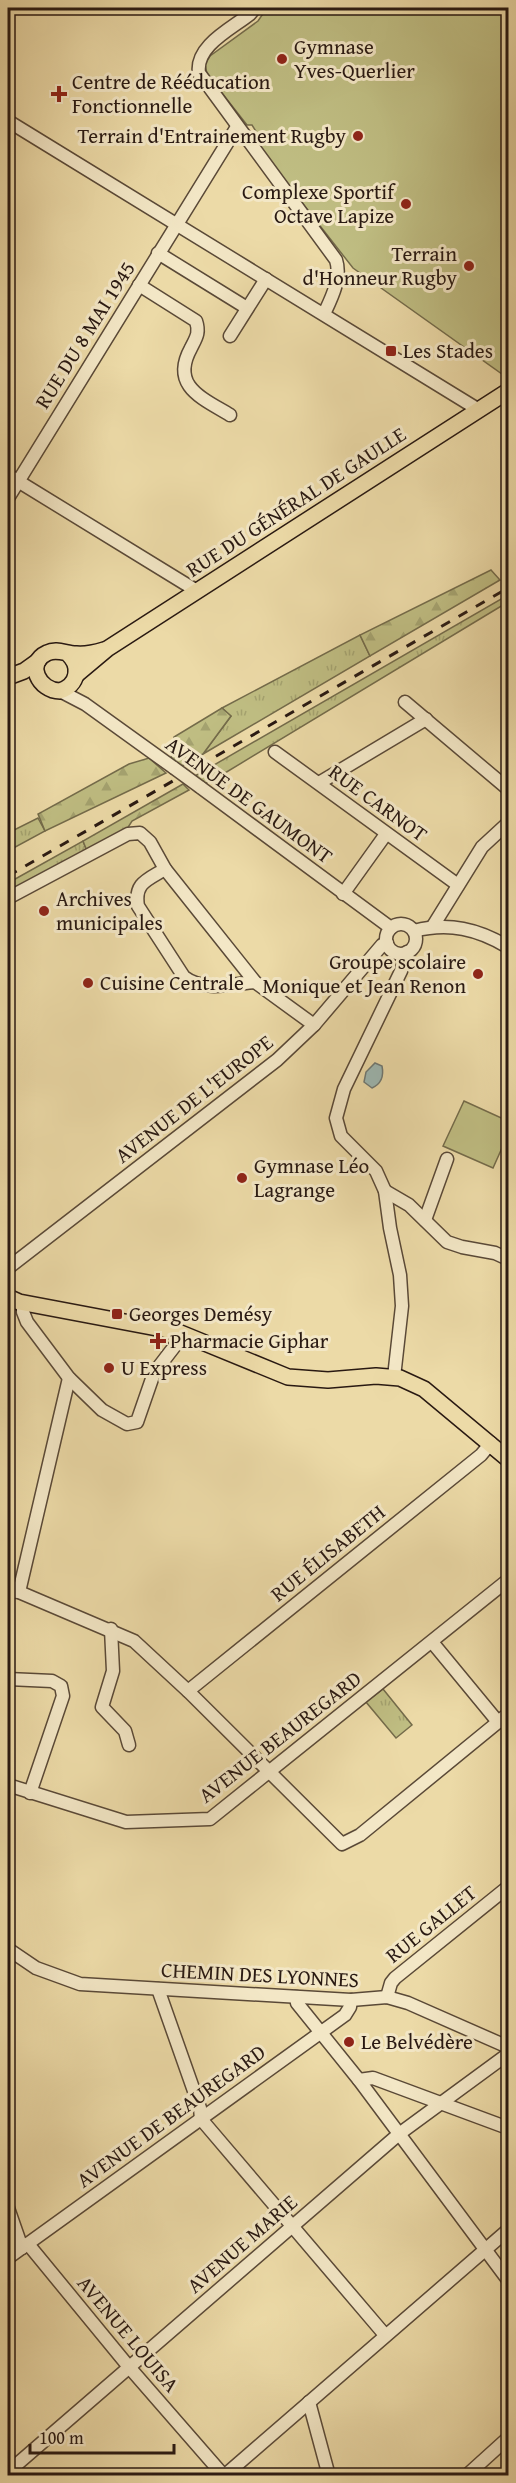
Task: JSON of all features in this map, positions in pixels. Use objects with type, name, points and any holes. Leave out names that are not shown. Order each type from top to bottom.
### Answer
[{"type":"main road","name":"RUE DU GÉNÉRAL DE GAULLE","points":[[76,678],[107,649],[508,391]]},
{"type":"main road","name":"RUE DU GÉNÉRAL DE GAULLE","points":[[67,653],[89,654],[107,649]]},
{"type":"main road","points":[[8,678],[30,679],[40,682],[49,689],[60,691],[66,689],[76,678],[75,663],[67,653],[54,650],[42,656],[36,672],[40,682]]},
{"type":"main road","points":[[8,678],[39,661]]},
{"type":"main road","points":[[14,1302],[184,1334],[288,1377],[328,1380],[376,1376],[394,1377],[424,1389],[508,1459]]},
{"type":"street","points":[[255,8],[204,51],[199,60],[199,73],[336,260],[338,269],[335,287],[324,314]]},
{"type":"street","points":[[8,121],[479,410]]},
{"type":"street","name":"RUE DU 8 MAI 1945","points":[[8,498],[13,478],[139,285],[237,127]]},
{"type":"street","points":[[158,253],[247,308]]},
{"type":"street","points":[[230,336],[266,279]]},
{"type":"street","points":[[139,285],[196,321],[198,336],[184,364],[187,383],[202,398],[230,415]]},
{"type":"street","points":[[13,478],[197,591]]},
{"type":"street","points":[[76,678],[85,704]]},
{"type":"street","name":"AVENUE DE GAUMONT","points":[[60,691],[85,704],[391,928]]},
{"type":"street","points":[[405,702],[508,789]]},
{"type":"street","points":[[319,783],[426,719]]},
{"type":"street","name":"RUE CARNOT","points":[[275,752],[458,885]]},
{"type":"street","points":[[433,926],[482,847],[508,824]]},
{"type":"street","points":[[8,898],[122,836],[141,833],[150,842],[165,869],[255,982],[314,1025]]},
{"type":"street","points":[[344,894],[386,834]]},
{"type":"street","points":[[165,869],[142,883],[136,893],[138,906],[184,977],[193,984],[205,986],[255,982]]},
{"type":"street","points":[[407,952],[397,953],[387,943],[387,935],[391,928],[403,924],[414,931],[433,926],[468,929],[489,935],[508,947]]},
{"type":"street","points":[[394,1377],[402,1306],[400,1275],[385,1191],[376,1171],[341,1136],[336,1123],[336,1112],[344,1089],[401,971],[407,952],[415,943],[414,931]]},
{"type":"street","name":"AVENUE DE L'EUROPE","points":[[8,1268],[277,1060],[314,1025],[382,945],[387,943]]},
{"type":"street","points":[[425,1220],[447,1159]]},
{"type":"street","points":[[385,1191],[409,1205],[451,1244],[495,1253],[508,1259]]},
{"type":"street","points":[[14,1302],[69,1378],[102,1410],[127,1424],[137,1422],[154,1373],[184,1334]]},
{"type":"street","points":[[69,1378],[13,1592],[111,1629],[134,1641],[188,1691],[342,1844],[360,1835],[508,1714]]},
{"type":"street","name":"RUE ÉLISABETH","points":[[188,1691],[481,1455],[491,1443]]},
{"type":"street","name":"AVENUE BEAUREGARD","points":[[8,1785],[126,1822],[210,1819],[508,1580]]},
{"type":"street","points":[[111,1629],[113,1671],[102,1707],[125,1731],[129,1745]]},
{"type":"street","points":[[432,1642],[498,1722]]},
{"type":"street","points":[[8,1679],[52,1681],[61,1686],[63,1696],[30,1792]]},
{"type":"street","name":"RUE GALLET","points":[[387,1997],[395,1978],[508,1887]]},
{"type":"street","name":"CHEMIN DES LYONNES","points":[[8,1949],[36,1968],[76,1983],[351,2000],[387,1997],[419,2007],[508,2048]]},
{"type":"street","points":[[158,1989],[200,2108],[201,2119],[385,2335]]},
{"type":"street","points":[[299,1997],[297,2003],[359,2080],[508,2280]]},
{"type":"street","name":"AVENUE DE BEAUREGARD","points":[[8,2258],[347,2013],[351,2000]]},
{"type":"street","name":"AVENUE MARIE","points":[[8,2472],[399,2134],[508,2054]]},
{"type":"street","points":[[359,2080],[373,2078],[508,2128]]},
{"type":"street","points":[[8,2208],[25,2246]]},
{"type":"street","points":[[224,2475],[508,2230]]},
{"type":"street","name":"AVENUE LOUISA","points":[[25,2246],[224,2475]]},
{"type":"street","points":[[309,2402],[329,2475]]},
{"type":"street","points":[[466,2475],[508,2438]]},
{"type":"green space","name":"Complexe Sportif Octave Lapize","points":[[267,8],[508,8],[508,369],[502,374],[353,268],[260,149],[257,133],[252,125],[247,125],[207,74],[205,64],[210,56],[258,21]]},
{"type":"green space","points":[[491,570],[500,580],[370,656],[360,635]]},
{"type":"green space","points":[[508,595],[508,602],[215,779],[204,784],[195,776]]},
{"type":"green space","points":[[360,635],[370,656],[203,754],[231,716],[222,708]]},
{"type":"green space","points":[[222,708],[231,716],[203,754],[180,767],[171,760],[174,737]]},
{"type":"green space","points":[[149,758],[166,773],[45,831],[38,814],[129,764]]},
{"type":"green space","points":[[183,784],[189,790],[132,821],[127,829],[87,851],[83,841]]},
{"type":"green space","points":[[38,818],[45,831],[8,851],[8,833]]},
{"type":"green space","points":[[83,841],[87,851],[8,895],[8,883]]},
{"type":"green space","points":[[464,1101],[508,1121],[508,1150],[502,1148],[493,1168],[443,1146]]},
{"type":"green space","points":[[383,1689],[412,1725],[396,1738],[366,1702]]},
{"type":"water","points":[[375,1063],[382,1066],[383,1073],[380,1082],[372,1088],[364,1082],[366,1072]]},
{"type":"railway","points":[[8,876],[508,588]]},
{"type":"place","name":"Gymnase Yves-Querlier","points":[[282,59]]},
{"type":"place","name":"Centre de Rééducation Fonctionnelle","points":[[59,94]]},
{"type":"place","name":"Terrain d'Entrainement Rugby","points":[[358,136]]},
{"type":"place","name":"Complexe Sportif Octave Lapize","points":[[406,204]]},
{"type":"place","name":"Terrain d'Honneur Rugby","points":[[469,266]]},
{"type":"place","name":"Les Stades","points":[[391,351]]},
{"type":"place","name":"Archives municipales","points":[[44,911]]},
{"type":"place","name":"Groupe scolaire Monique et Jean Renon","points":[[478,974]]},
{"type":"place","name":"Cuisine Centrale","points":[[88,983]]},
{"type":"place","name":"Gymnase Léo Lagrange","points":[[242,1178]]},
{"type":"place","name":"Georges Demésy","points":[[117,1314]]},
{"type":"place","name":"Pharmacie Giphar","points":[[158,1341]]},
{"type":"place","name":"U Express","points":[[109,1368]]},
{"type":"place","name":"Le Belvédère","points":[[349,2042]]}]
